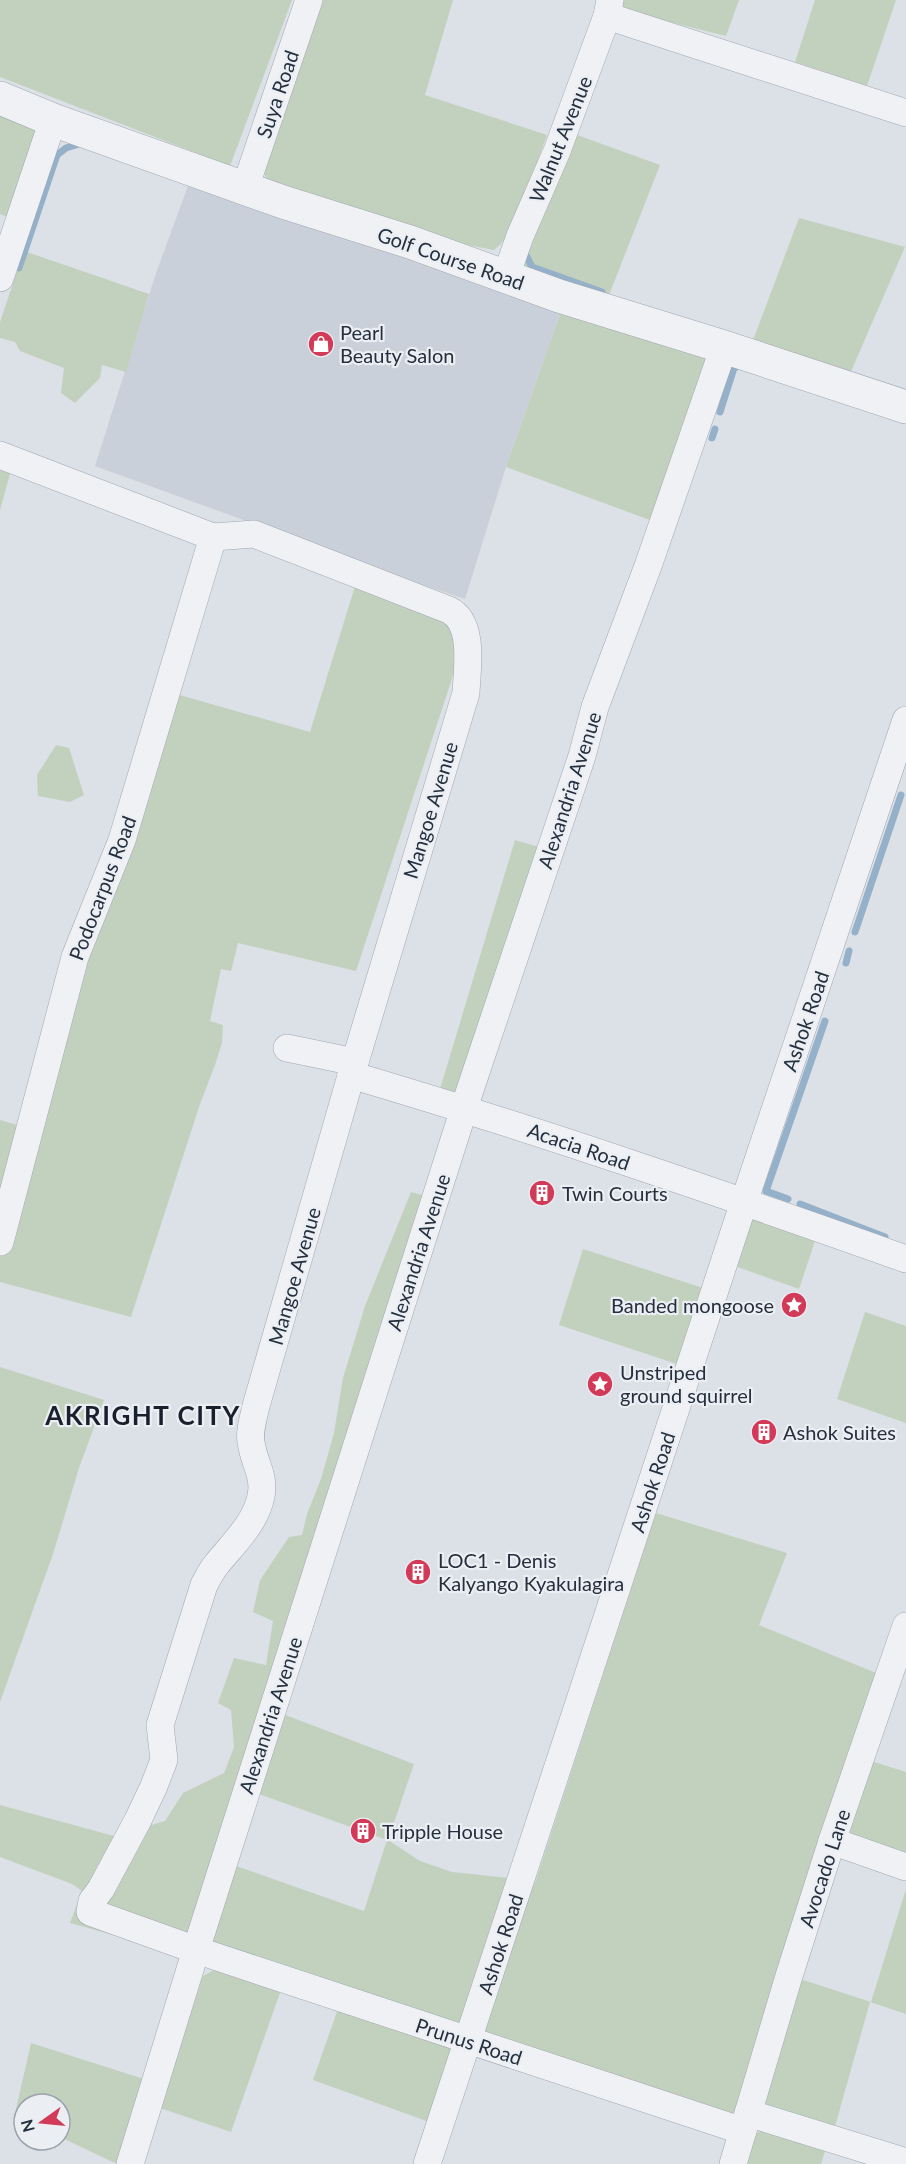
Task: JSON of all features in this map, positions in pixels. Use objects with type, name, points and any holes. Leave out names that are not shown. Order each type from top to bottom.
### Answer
[{"type":"street","name":"Suya Road","points":[[245,188],[309,0]]},
{"type":"street","points":[[608,8],[906,113]]},
{"type":"street","name":"Walnut Avenue","points":[[506,276],[557,151],[608,8]]},
{"type":"street","name":"Golf Course Road","points":[[0,98],[53,120],[559,296],[906,407]]},
{"type":"street","points":[[0,278],[53,120]]},
{"type":"street","name":"Alexandria Avenue","points":[[130,2164],[195,1950],[464,1108],[582,756],[596,707],[724,347]]},
{"type":"street","points":[[0,455],[213,537]]},
{"type":"street","name":"Mangoe Avenue","points":[[90,1912],[92,1901],[101,1889],[138,1820],[164,1760],[160,1725],[204,1585],[256,1513],[262,1495],[260,1468],[252,1449],[251,1430],[353,1068],[466,693],[467,643],[463,624],[453,612],[254,534],[213,537]]},
{"type":"street","name":"Podocarpus Road","points":[[0,1242],[75,957],[122,840],[213,537]]},
{"type":"street","name":"Ashok Road","points":[[427,2164],[744,1202],[906,720]]},
{"type":"street","name":"Acacia Road","points":[[287,1048],[353,1068],[906,1259]]},
{"type":"street","name":"Avocado Lane","points":[[733,2164],[832,1841],[906,1626]]},
{"type":"street","points":[[832,1841],[906,1867]]},
{"type":"street","name":"Prunus Road","points":[[90,1912],[195,1950],[468,2040],[746,2122],[906,2162]]},
{"type":"shaded area","points":[[188,186],[494,284],[561,312],[506,467],[465,599],[95,466],[156,273]]},
{"type":"green space","points":[[0,0],[292,0],[230,166],[0,77]]},
{"type":"green space","points":[[320,0],[453,0],[425,95],[547,135],[511,234],[494,250],[468,245],[326,200],[266,178],[261,164]]},
{"type":"green space","points":[[616,0],[739,0],[726,36],[629,12],[618,6]]},
{"type":"green space","points":[[815,0],[896,0],[867,86],[795,62]]},
{"type":"green space","points":[[0,110],[37,128],[10,218],[0,214]]},
{"type":"green space","points":[[569,132],[660,165],[609,295],[522,269]]},
{"type":"green space","points":[[799,218],[905,247],[849,376],[752,343]]},
{"type":"green space","points":[[24,251],[149,294],[126,372],[102,365],[100,378],[75,403],[61,393],[64,368],[20,351],[15,342],[0,338],[0,322]]},
{"type":"green space","points":[[561,312],[708,358],[658,523],[506,467]]},
{"type":"green space","points":[[0,459],[13,463],[0,510]]},
{"type":"green space","points":[[356,583],[443,617],[463,645],[356,971],[238,943],[231,971],[221,969],[210,1021],[223,1025],[222,1043],[131,1317],[0,1282],[0,1257],[13,1200],[169,692],[310,732]]},
{"type":"green space","points":[[56,745],[69,748],[84,795],[70,802],[38,796],[37,775]]},
{"type":"green space","points":[[515,840],[539,847],[460,1098],[440,1089]]},
{"type":"green space","points":[[0,1120],[17,1125],[0,1189]]},
{"type":"green space","points":[[411,1192],[430,1197],[186,1955],[70,1923],[82,1891],[72,1884],[0,1857],[0,1805],[114,1836],[165,1821],[183,1793],[224,1773],[234,1747],[231,1710],[218,1703],[234,1658],[266,1665],[273,1621],[253,1612],[260,1580],[289,1537],[302,1535],[334,1433],[343,1378],[365,1306]]},
{"type":"green space","points":[[760,1216],[816,1238],[799,1289],[735,1266],[752,1220]]},
{"type":"green space","points":[[583,1249],[703,1288],[683,1366],[559,1325]]},
{"type":"green space","points":[[865,1312],[906,1326],[906,1423],[837,1399]]},
{"type":"green space","points":[[0,1367],[104,1400],[79,1468],[53,1554],[0,1702]]},
{"type":"green space","points":[[656,1513],[787,1553],[759,1625],[881,1675],[731,2127],[465,2045],[536,1880]]},
{"type":"green space","points":[[283,1714],[414,1764],[388,1840],[420,1861],[452,1872],[509,1878],[467,2026],[212,1941],[236,1866],[364,1911],[387,1840],[259,1794]]},
{"type":"green space","points":[[868,1760],[906,1772],[906,1859],[849,1833]]},
{"type":"green space","points":[[906,1889],[906,2014],[870,2002],[834,2130],[768,2110],[760,2096],[797,1978],[871,2002]]},
{"type":"green space","points":[[214,1970],[282,1987],[231,2132],[160,2108],[203,1976]]},
{"type":"green space","points":[[340,2003],[455,2039],[432,2123],[313,2080]]},
{"type":"green space","points":[[31,2043],[147,2080],[117,2164],[72,2143],[72,2092],[20,2092]]},
{"type":"green space","points":[[765,2128],[826,2148],[821,2164],[742,2164],[755,2134]]},
{"type":"waterway","points":[[19,268],[57,155],[66,148],[79,144]]},
{"type":"waterway","points":[[525,253],[532,267],[602,292]]},
{"type":"waterway","points":[[720,412],[734,368],[741,365]]},
{"type":"waterway","points":[[712,438],[715,429]]},
{"type":"waterway","points":[[855,932],[901,795]]},
{"type":"waterway","points":[[846,963],[849,951]]},
{"type":"waterway","points":[[788,1199],[766,1191],[825,1021]]},
{"type":"waterway","points":[[800,1204],[885,1237]]},
{"type":"place","name":"Pearl Beauty Salon","points":[[321,344]]},
{"type":"place","name":"Twin Courts","points":[[542,1193]]},
{"type":"place","name":"Banded mongoose","points":[[794,1305]]},
{"type":"place","name":"Unstriped ground squirrel","points":[[600,1384]]},
{"type":"place","name":"Ashok Suites","points":[[764,1432]]},
{"type":"place","name":"LOC1 - Denis Kalyango Kyakulagira","points":[[418,1572]]},
{"type":"place","name":"Tripple House","points":[[363,1831]]},
{"type":"district","name":"AKRIGHT CITY","points":[[143,1415]]}]
